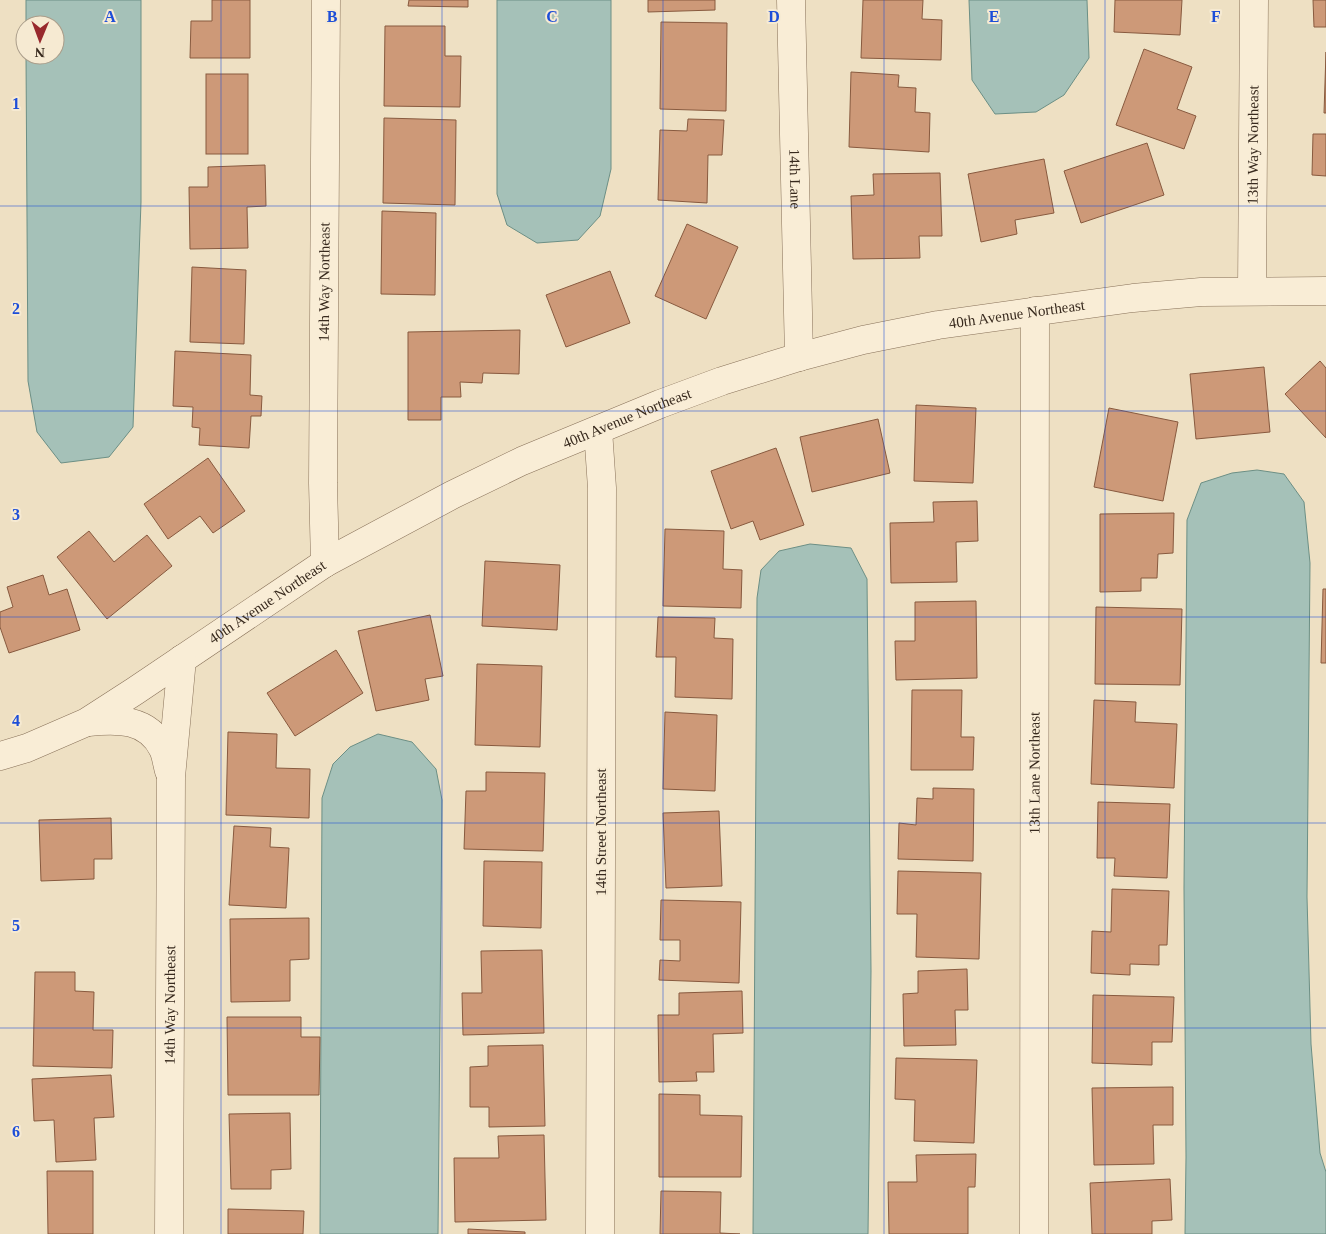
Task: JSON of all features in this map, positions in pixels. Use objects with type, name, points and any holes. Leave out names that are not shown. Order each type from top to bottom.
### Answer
[{"type":"street","name":"14th Way Northeast","points":[[325,563],[323,474],[326,0]]},
{"type":"street","name":"14th Lane","points":[[791,0],[799,357]]},
{"type":"street","name":"13th Way Northeast","points":[[1252,291],[1254,0]]},
{"type":"street","name":"40th Avenue Northeast","points":[[0,756],[27,748],[87,722],[135,692],[325,563],[452,495],[522,461],[722,381],[799,357],[863,340],[938,325],[1133,298],[1201,292],[1326,291]]},
{"type":"street","name":"13th Lane Northeast","points":[[1034,1234],[1035,311]]},
{"type":"street","name":"14th Street Northeast","points":[[598,430],[602,488],[600,1234]]},
{"type":"street","name":"14th Way Northeast","points":[[169,1234],[170,777],[182,659]]},
{"type":"street","name":"14th Way Northeast","points":[[87,722],[126,720],[143,727],[154,736],[163,749],[170,777]]},
{"type":"water","points":[[26,0],[141,0],[141,202],[133,427],[109,457],[61,463],[37,432],[28,381],[26,65],[65,65],[65,15],[26,15]]},
{"type":"water","points":[[497,0],[611,0],[611,169],[600,216],[578,240],[537,243],[507,225],[497,194]]},
{"type":"water","points":[[969,0],[1087,0],[1089,58],[1064,95],[1036,112],[995,114],[972,80]]},
{"type":"water","points":[[1257,470],[1284,474],[1304,502],[1310,563],[1307,897],[1311,1044],[1320,1153],[1326,1172],[1326,1234],[1185,1234],[1184,888],[1187,520],[1201,483],[1232,473]]},
{"type":"water","points":[[810,544],[851,548],[867,579],[871,971],[868,1234],[753,1234],[757,598],[761,570],[779,551]]},
{"type":"water","points":[[378,734],[412,742],[436,769],[442,800],[438,1234],[320,1234],[322,798],[333,764],[350,747]]},
{"type":"building","points":[[212,0],[250,0],[250,58],[190,58],[191,21],[212,21]]},
{"type":"building","points":[[409,0],[468,0],[468,7],[408,6]]},
{"type":"building","points":[[648,0],[715,0],[715,10],[648,12]]},
{"type":"building","points":[[863,0],[923,0],[922,19],[942,20],[941,60],[861,58]]},
{"type":"building","points":[[1115,0],[1182,0],[1180,35],[1114,32]]},
{"type":"building","points":[[1313,0],[1326,0],[1326,27],[1314,27]]},
{"type":"building","points":[[661,22],[727,23],[726,111],[660,109]]},
{"type":"building","points":[[385,26],[445,26],[445,56],[461,56],[460,107],[384,106]]},
{"type":"building","points":[[1144,49],[1192,67],[1177,109],[1196,116],[1184,149],[1116,125]]},
{"type":"building","points":[[1326,52],[1326,113],[1324,113]]},
{"type":"building","points":[[851,72],[899,75],[898,87],[916,88],[915,112],[930,113],[929,152],[849,147]]},
{"type":"building","points":[[206,74],[248,74],[248,154],[206,154]]},
{"type":"building","points":[[384,118],[456,120],[455,205],[383,203]]},
{"type":"building","points":[[688,119],[724,120],[722,155],[708,155],[707,203],[658,200],[660,130],[687,131]]},
{"type":"building","points":[[1313,134],[1326,134],[1326,176],[1312,175]]},
{"type":"building","points":[[1147,143],[1164,195],[1081,223],[1064,171]]},
{"type":"building","points":[[1044,159],[1054,213],[1015,220],[1017,234],[981,242],[968,174]]},
{"type":"building","points":[[265,165],[266,206],[247,207],[248,248],[190,249],[189,187],[208,187],[208,167]]},
{"type":"building","points":[[940,173],[942,236],[919,236],[920,258],[853,259],[851,196],[874,195],[873,174]]},
{"type":"building","points":[[382,211],[436,213],[435,295],[381,294]]},
{"type":"building","points":[[687,224],[738,247],[706,319],[655,296]]},
{"type":"building","points":[[192,267],[246,270],[244,344],[190,342]]},
{"type":"building","points":[[610,271],[630,323],[566,347],[546,295]]},
{"type":"building","points":[[520,330],[519,374],[483,373],[482,383],[460,382],[461,397],[441,397],[441,420],[408,420],[408,332]]},
{"type":"building","points":[[175,351],[251,355],[250,395],[262,396],[261,416],[251,416],[249,448],[199,445],[200,428],[192,427],[193,407],[173,406]]},
{"type":"building","points":[[1320,361],[1326,368],[1326,438],[1285,394]]},
{"type":"building","points":[[1264,367],[1270,432],[1196,439],[1190,374]]},
{"type":"building","points":[[916,405],[976,408],[973,483],[914,481]]},
{"type":"building","points":[[1109,408],[1178,422],[1163,501],[1094,487]]},
{"type":"building","points":[[878,419],[890,473],[812,492],[800,437]]},
{"type":"building","points":[[776,448],[804,525],[760,540],[753,521],[731,529],[711,471]]},
{"type":"building","points":[[208,458],[245,511],[213,533],[200,516],[168,539],[144,504]]},
{"type":"building","points":[[977,501],[978,541],[956,542],[957,582],[891,583],[890,523],[934,522],[933,502]]},
{"type":"building","points":[[1174,513],[1173,553],[1158,554],[1157,578],[1141,578],[1141,591],[1100,592],[1100,514]]},
{"type":"building","points":[[665,529],[724,531],[723,569],[742,570],[741,608],[663,606]]},
{"type":"building","points":[[89,531],[114,562],[147,535],[172,566],[107,619],[57,557]]},
{"type":"building","points":[[485,561],[560,565],[557,630],[482,626]]},
{"type":"building","points":[[43,575],[49,595],[67,589],[80,630],[9,653],[0,627],[0,612],[13,607],[7,587]]},
{"type":"building","points":[[1323,589],[1326,589],[1326,663],[1321,663]]},
{"type":"building","points":[[976,601],[977,678],[896,680],[895,641],[915,641],[915,602]]},
{"type":"building","points":[[1096,607],[1182,609],[1180,685],[1095,684]]},
{"type":"building","points":[[430,615],[443,676],[425,679],[429,700],[376,711],[358,631]]},
{"type":"building","points":[[658,617],[715,618],[714,638],[733,639],[732,699],[675,697],[676,657],[656,657]]},
{"type":"building","points":[[336,650],[363,693],[295,736],[267,693]]},
{"type":"building","points":[[477,664],[542,666],[540,747],[475,745]]},
{"type":"building","points":[[912,690],[962,690],[961,737],[974,737],[973,770],[911,770]]},
{"type":"building","points":[[1094,700],[1136,702],[1135,722],[1177,724],[1174,788],[1091,784]]},
{"type":"building","points":[[665,712],[717,715],[715,791],[663,789]]},
{"type":"building","points":[[228,732],[277,734],[276,768],[310,769],[309,818],[226,815]]},
{"type":"building","points":[[486,772],[545,773],[543,851],[464,849],[466,791],[486,791]]},
{"type":"building","points":[[933,788],[974,789],[973,861],[898,859],[899,823],[916,825],[917,798],[933,799]]},
{"type":"building","points":[[1098,802],[1170,804],[1167,878],[1114,876],[1115,858],[1097,858]]},
{"type":"building","points":[[719,811],[722,886],[666,888],[663,813]]},
{"type":"building","points":[[111,818],[112,859],[94,859],[94,879],[41,881],[39,820]]},
{"type":"building","points":[[234,826],[271,828],[270,847],[289,848],[286,908],[229,905]]},
{"type":"building","points":[[484,861],[542,862],[541,928],[483,926]]},
{"type":"building","points":[[898,871],[981,873],[979,959],[916,957],[917,914],[897,914]]},
{"type":"building","points":[[1112,889],[1169,891],[1167,945],[1159,945],[1159,965],[1130,964],[1130,975],[1091,973],[1092,931],[1111,932]]},
{"type":"building","points":[[661,900],[741,902],[739,983],[659,980],[660,960],[680,961],[680,940],[660,940]]},
{"type":"building","points":[[309,918],[309,959],[290,960],[290,1001],[231,1002],[230,919]]},
{"type":"building","points":[[542,950],[544,1033],[463,1035],[462,993],[482,993],[481,951]]},
{"type":"building","points":[[967,969],[968,1010],[955,1010],[956,1045],[904,1046],[903,994],[918,993],[918,971]]},
{"type":"building","points":[[35,972],[75,972],[75,991],[94,992],[93,1030],[113,1030],[112,1068],[33,1066]]},
{"type":"building","points":[[742,991],[743,1033],[713,1034],[714,1072],[696,1072],[697,1081],[659,1082],[658,1015],[679,1015],[679,993]]},
{"type":"building","points":[[1093,995],[1174,997],[1172,1042],[1152,1042],[1152,1065],[1092,1063]]},
{"type":"building","points":[[227,1017],[301,1017],[301,1037],[320,1037],[319,1095],[228,1095]]},
{"type":"building","points":[[543,1045],[545,1126],[489,1127],[489,1107],[470,1107],[470,1067],[488,1066],[488,1046]]},
{"type":"building","points":[[896,1058],[977,1060],[974,1143],[914,1141],[915,1100],[895,1099]]},
{"type":"building","points":[[111,1075],[114,1117],[94,1118],[96,1160],[56,1162],[54,1120],[34,1121],[32,1079]]},
{"type":"building","points":[[1173,1087],[1173,1125],[1153,1125],[1154,1164],[1094,1165],[1092,1088]]},
{"type":"building","points":[[659,1094],[700,1095],[700,1115],[742,1116],[741,1177],[659,1177]]},
{"type":"building","points":[[290,1113],[291,1169],[271,1170],[271,1189],[231,1189],[229,1114]]},
{"type":"building","points":[[544,1135],[546,1220],[455,1222],[454,1158],[499,1158],[498,1136]]},
{"type":"building","points":[[976,1154],[975,1187],[968,1187],[968,1234],[889,1234],[888,1182],[917,1182],[916,1155]]},
{"type":"building","points":[[47,1171],[93,1171],[93,1234],[48,1234]]},
{"type":"building","points":[[1170,1179],[1172,1220],[1152,1221],[1152,1234],[1092,1234],[1090,1183]]},
{"type":"building","points":[[661,1191],[721,1192],[720,1233],[740,1234],[660,1234]]},
{"type":"building","points":[[228,1209],[304,1211],[303,1234],[228,1234]]},
{"type":"building","points":[[468,1229],[525,1232],[525,1234],[468,1234]]}]
